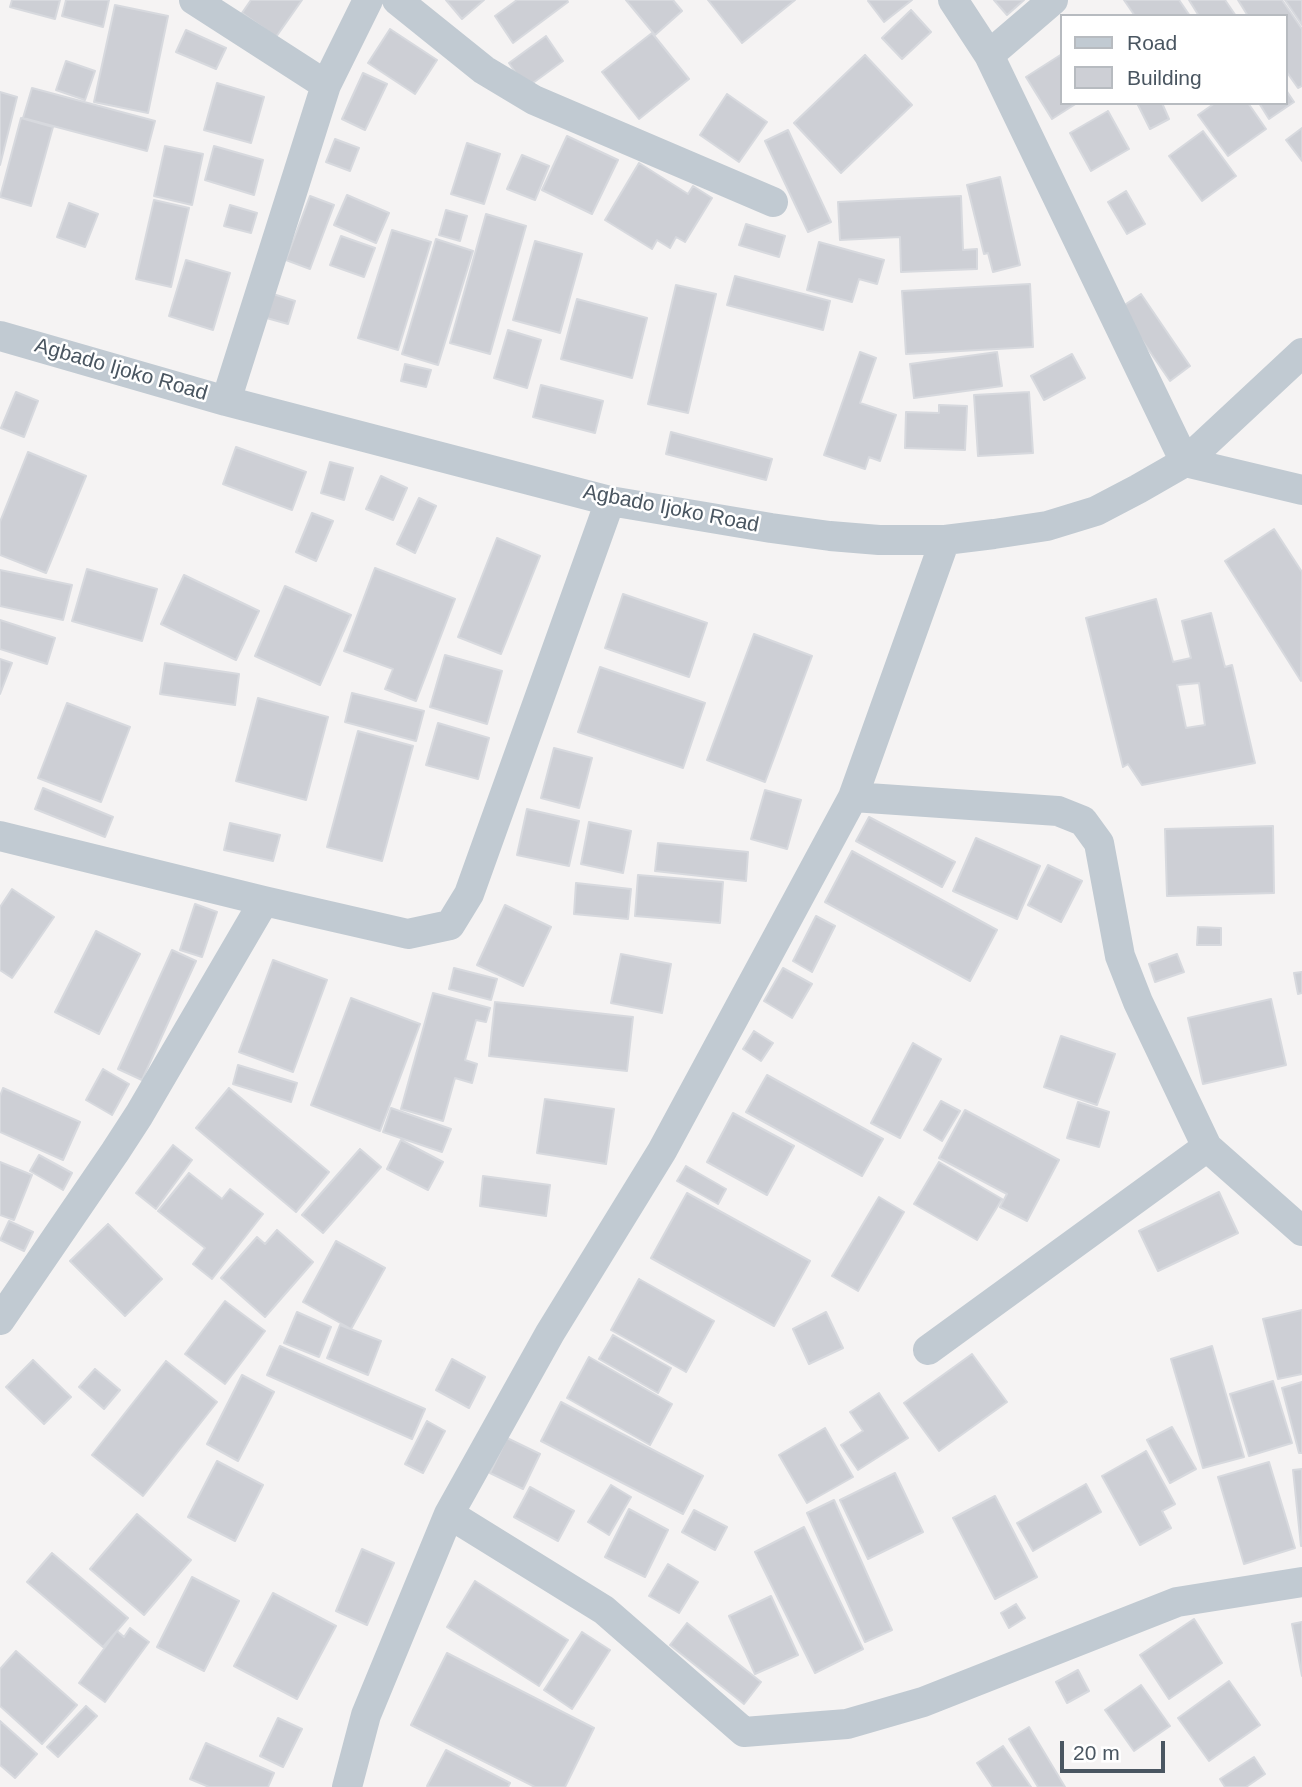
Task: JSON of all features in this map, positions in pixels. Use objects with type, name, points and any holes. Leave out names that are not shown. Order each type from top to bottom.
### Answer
[{"type":"street","points":[[194,0],[326,85]]},
{"type":"street","points":[[226,401],[326,85],[368,0]]},
{"type":"street","points":[[397,0],[484,70],[534,100],[773,202]]},
{"type":"street","points":[[953,0],[989,55],[1185,462],[1300,488]]},
{"type":"street","points":[[989,55],[1053,0]]},
{"type":"street","name":"Agbado Ijoko Road","points":[[0,336],[226,401],[610,500],[771,528],[879,540],[945,540],[1047,526],[1096,511],[1185,462],[1302,353]]},
{"type":"street","points":[[0,836],[408,934],[450,925],[469,894],[610,500]]},
{"type":"street","points":[[347,1787],[366,1715],[449,1514],[550,1333],[662,1150],[853,797],[945,540]]},
{"type":"street","points":[[853,797],[1058,811],[1083,821],[1099,842],[1120,956],[1138,1002],[1207,1147],[1302,1231]]},
{"type":"street","points":[[0,1320],[139,1115],[264,901]]},
{"type":"street","points":[[928,1350],[1207,1147]]},
{"type":"street","points":[[449,1514],[604,1610],[744,1732],[847,1724],[923,1702],[1177,1602],[1302,1582]]},
{"type":"building","points":[[12,0],[60,0],[55,19],[10,7]]},
{"type":"building","points":[[66,0],[109,0],[103,27],[62,16]]},
{"type":"building","points":[[251,0],[302,0],[276,37],[242,13]]},
{"type":"building","points":[[446,0],[484,0],[462,19]]},
{"type":"building","points":[[517,0],[568,2],[513,43],[495,16]]},
{"type":"building","points":[[626,0],[673,0],[682,11],[655,35]]},
{"type":"building","points":[[708,0],[795,0],[742,43]]},
{"type":"building","points":[[869,0],[912,0],[884,22]]},
{"type":"building","points":[[994,0],[1024,0],[1007,15]]},
{"type":"building","points":[[1124,0],[1179,0],[1189,14],[1134,14]]},
{"type":"building","points":[[1189,0],[1225,0],[1235,14],[1198,14]]},
{"type":"building","points":[[1238,0],[1282,0],[1302,29],[1302,86],[1298,88],[1288,74],[1288,14],[1247,14]]},
{"type":"building","points":[[1285,0],[1302,0],[1302,25]]},
{"type":"building","points":[[115,5],[168,16],[148,113],[94,102]]},
{"type":"building","points":[[911,10],[931,32],[902,59],[882,38]]},
{"type":"building","points":[[390,29],[437,60],[415,94],[368,63]]},
{"type":"building","points":[[186,30],[226,48],[216,69],[176,52]]},
{"type":"building","points":[[652,33],[689,79],[639,119],[602,72]]},
{"type":"building","points":[[546,36],[563,61],[526,88],[509,63]]},
{"type":"building","points":[[865,55],[912,105],[841,173],[794,123]]},
{"type":"building","points":[[1060,55],[1060,105],[1074,105],[1052,119],[1026,77]]},
{"type":"building","points":[[66,61],[95,71],[85,100],[56,90]]},
{"type":"building","points":[[363,73],[387,84],[365,130],[342,119]]},
{"type":"building","points":[[217,83],[264,97],[251,143],[204,130]]},
{"type":"building","points":[[32,88],[155,121],[147,151],[23,118]]},
{"type":"building","points":[[0,92],[17,97],[0,165]]},
{"type":"building","points":[[1288,93],[1294,102],[1269,119],[1260,105],[1288,105]]},
{"type":"building","points":[[727,94],[767,122],[739,162],[700,135]]},
{"type":"building","points":[[1138,105],[1163,105],[1169,119],[1150,129]]},
{"type":"building","points":[[1212,105],[1249,105],[1266,129],[1228,156],[1198,115]]},
{"type":"building","points":[[1108,111],[1129,149],[1091,171],[1070,133]]},
{"type":"building","points":[[21,118],[53,127],[31,206],[0,197]]},
{"type":"building","points":[[1302,128],[1302,161],[1286,140]]},
{"type":"building","points":[[788,130],[831,222],[808,232],[765,141]]},
{"type":"building","points":[[1203,131],[1236,176],[1202,201],[1169,156]]},
{"type":"building","points":[[567,136],[618,160],[592,214],[542,190]]},
{"type":"building","points":[[335,139],[359,148],[350,171],[326,162]]},
{"type":"building","points":[[467,143],[500,154],[484,204],[451,194]]},
{"type":"building","points":[[165,146],[203,154],[192,205],[154,196]]},
{"type":"building","points":[[214,146],[263,160],[254,195],[205,180]]},
{"type":"building","points":[[522,155],[549,166],[535,200],[507,189]]},
{"type":"building","points":[[639,163],[688,194],[693,186],[712,198],[685,242],[676,237],[670,248],[657,240],[652,249],[605,220]]},
{"type":"building","points":[[1000,177],[1020,265],[993,272],[988,253],[984,254],[967,185]]},
{"type":"building","points":[[1126,191],[1145,224],[1127,234],[1108,202]]},
{"type":"building","points":[[347,195],[389,213],[376,243],[334,225]]},
{"type":"building","points":[[310,196],[334,205],[310,269],[286,260]]},
{"type":"building","points":[[961,196],[963,250],[977,249],[977,269],[901,272],[900,237],[840,240],[838,202]]},
{"type":"building","points":[[154,200],[189,208],[171,287],[136,279]]},
{"type":"building","points":[[69,203],[98,214],[85,247],[57,237]]},
{"type":"building","points":[[230,205],[257,213],[251,233],[224,226]]},
{"type":"building","points":[[446,210],[467,216],[460,241],[439,235]]},
{"type":"building","points":[[486,214],[526,226],[490,354],[450,343]]},
{"type":"building","points":[[746,224],[785,236],[779,257],[739,245]]},
{"type":"building","points":[[392,230],[431,242],[398,350],[358,338]]},
{"type":"building","points":[[341,236],[375,248],[364,277],[330,265]]},
{"type":"building","points":[[436,239],[473,251],[438,365],[402,354]]},
{"type":"building","points":[[535,241],[582,254],[560,333],[513,320]]},
{"type":"building","points":[[819,242],[884,260],[877,284],[859,279],[852,302],[807,290]]},
{"type":"building","points":[[186,260],[230,273],[213,330],[169,316]]},
{"type":"building","points":[[735,276],[830,301],[823,330],[727,305]]},
{"type":"building","points":[[1030,284],[1033,347],[906,354],[902,291]]},
{"type":"building","points":[[676,285],[716,294],[688,413],[648,404]]},
{"type":"building","points":[[270,293],[295,301],[288,324],[263,317]]},
{"type":"building","points":[[1141,294],[1190,366],[1170,381],[1120,308]]},
{"type":"building","points":[[577,299],[647,318],[632,378],[561,359]]},
{"type":"building","points":[[508,330],[541,340],[527,388],[494,378]]},
{"type":"building","points":[[860,352],[876,358],[860,403],[896,415],[880,461],[869,457],[865,469],[824,455]]},
{"type":"building","points":[[997,352],[1002,386],[914,398],[910,364]]},
{"type":"building","points":[[1072,354],[1085,378],[1044,400],[1031,376]]},
{"type":"building","points":[[405,364],[431,370],[426,387],[401,381]]},
{"type":"building","points":[[541,385],[603,401],[595,433],[533,417]]},
{"type":"building","points":[[16,392],[38,401],[24,437],[1,428]]},
{"type":"building","points":[[1029,392],[1033,453],[978,456],[974,395]]},
{"type":"building","points":[[939,405],[967,406],[965,450],[905,448],[906,412],[939,413]]},
{"type":"building","points":[[671,432],[772,459],[766,480],[666,454]]},
{"type":"building","points":[[236,447],[306,472],[292,510],[223,484]]},
{"type":"building","points":[[28,452],[86,476],[46,573],[0,555],[0,522]]},
{"type":"building","points":[[330,462],[353,468],[344,500],[321,493]]},
{"type":"building","points":[[381,476],[407,488],[393,520],[366,509]]},
{"type":"building","points":[[419,498],[436,506],[415,553],[397,544]]},
{"type":"building","points":[[312,513],[333,521],[316,561],[296,552]]},
{"type":"building","points":[[1274,529],[1302,572],[1301,681],[1225,561]]},
{"type":"building","points":[[497,538],[540,556],[501,654],[458,637]]},
{"type":"building","points":[[375,568],[455,599],[416,701],[385,689],[393,669],[344,651]]},
{"type":"building","points":[[87,569],[157,589],[142,641],[72,621]]},
{"type":"building","points":[[0,570],[72,585],[63,620],[0,606]]},
{"type":"building","points":[[184,575],[259,611],[236,660],[161,624]]},
{"type":"building","points":[[285,586],[351,615],[320,685],[255,656]]},
{"type":"building","points":[[623,594],[707,623],[689,677],[605,648]]},
{"type":"building","points":[[1156,599],[1173,662],[1191,658],[1182,621],[1211,613],[1225,667],[1232,665],[1255,763],[1142,785],[1128,764],[1123,767],[1086,618]],"holes":[[[1199,683],[1205,725],[1186,728],[1177,685]]]},
{"type":"building","points":[[0,620],[55,638],[47,664],[0,649]]},
{"type":"building","points":[[754,634],[812,656],[765,782],[707,760]]},
{"type":"building","points":[[445,655],[502,671],[487,724],[430,707]]},
{"type":"building","points":[[0,659],[12,663],[0,694]]},
{"type":"building","points":[[165,663],[239,674],[235,705],[160,694]]},
{"type":"building","points":[[600,667],[705,703],[683,768],[578,732]]},
{"type":"building","points":[[352,693],[424,711],[416,741],[345,722]]},
{"type":"building","points":[[258,698],[328,717],[306,800],[236,781]]},
{"type":"building","points":[[67,703],[130,727],[101,802],[38,778]]},
{"type":"building","points":[[438,723],[489,738],[478,779],[426,765]]},
{"type":"building","points":[[358,731],[413,746],[382,861],[327,847]]},
{"type":"building","points":[[554,748],[592,758],[579,808],[541,798]]},
{"type":"building","points":[[43,788],[113,817],[105,837],[35,809]]},
{"type":"building","points":[[765,790],[801,800],[787,849],[751,839]]},
{"type":"building","points":[[527,809],[579,821],[569,866],[517,855]]},
{"type":"building","points":[[869,817],[955,862],[942,887],[856,841]]},
{"type":"building","points":[[589,822],[631,831],[623,873],[581,864]]},
{"type":"building","points":[[230,823],[280,835],[273,861],[224,850]]},
{"type":"building","points":[[1273,826],[1274,893],[1167,896],[1165,829]]},
{"type":"building","points":[[976,838],[1040,866],[1017,919],[953,891]]},
{"type":"building","points":[[658,843],[748,852],[746,881],[655,871]]},
{"type":"building","points":[[852,851],[997,930],[970,981],[825,902]]},
{"type":"building","points":[[1048,865],[1082,881],[1061,922],[1028,905]]},
{"type":"building","points":[[638,875],[723,882],[720,923],[635,916]]},
{"type":"building","points":[[576,883],[631,889],[628,919],[574,914]]},
{"type":"building","points":[[12,889],[54,917],[12,978],[0,970],[0,907]]},
{"type":"building","points":[[195,904],[217,912],[202,957],[180,950]]},
{"type":"building","points":[[505,905],[551,927],[523,986],[477,965]]},
{"type":"building","points":[[816,916],[835,926],[812,972],[793,961]]},
{"type":"building","points":[[1198,927],[1221,928],[1221,945],[1197,945]]},
{"type":"building","points":[[96,931],[140,954],[99,1034],[55,1012]]},
{"type":"building","points":[[172,950],[196,961],[142,1080],[118,1069]]},
{"type":"building","points":[[621,954],[671,964],[662,1013],[611,1003]]},
{"type":"building","points":[[1177,954],[1184,972],[1155,982],[1149,964]]},
{"type":"building","points":[[273,960],[327,980],[293,1072],[239,1052]]},
{"type":"building","points":[[454,968],[497,979],[491,1000],[449,989]]},
{"type":"building","points":[[783,968],[812,984],[792,1018],[764,1001]]},
{"type":"building","points":[[1302,972],[1302,993],[1298,994],[1294,973]]},
{"type":"building","points":[[433,993],[490,1008],[486,1022],[476,1020],[465,1060],[477,1064],[472,1083],[455,1078],[443,1121],[401,1109]]},
{"type":"building","points":[[351,998],[420,1024],[380,1131],[311,1105]]},
{"type":"building","points":[[1271,999],[1286,1065],[1203,1084],[1188,1018]]},
{"type":"building","points":[[495,1002],[633,1017],[627,1071],[489,1056]]},
{"type":"building","points":[[754,1031],[773,1043],[761,1061],[743,1049]]},
{"type":"building","points":[[1061,1036],[1115,1054],[1097,1105],[1044,1087]]},
{"type":"building","points":[[913,1043],[941,1059],[900,1138],[871,1123]]},
{"type":"building","points":[[238,1065],[297,1083],[291,1102],[233,1084]]},
{"type":"building","points":[[103,1069],[129,1084],[112,1115],[86,1100]]},
{"type":"building","points":[[767,1075],[883,1139],[862,1176],[746,1112]]},
{"type":"building","points":[[3,1088],[80,1122],[63,1160],[0,1132],[0,1096]]},
{"type":"building","points":[[229,1088],[329,1172],[296,1212],[196,1128]]},
{"type":"building","points":[[545,1099],[614,1109],[606,1164],[537,1153]]},
{"type":"building","points":[[941,1101],[960,1111],[942,1141],[924,1130]]},
{"type":"building","points":[[1078,1102],[1109,1112],[1099,1147],[1067,1138]]},
{"type":"building","points":[[391,1108],[451,1129],[442,1152],[383,1132]]},
{"type":"building","points":[[965,1110],[1059,1160],[1027,1221],[1000,1207],[1007,1194],[939,1158]]},
{"type":"building","points":[[733,1113],[794,1146],[767,1195],[707,1162]]},
{"type":"building","points":[[401,1140],[443,1162],[428,1190],[387,1169]]},
{"type":"building","points":[[173,1145],[192,1160],[156,1209],[136,1193]]},
{"type":"building","points":[[360,1149],[381,1167],[323,1233],[302,1215]]},
{"type":"building","points":[[39,1155],[72,1173],[63,1190],[30,1171]]},
{"type":"building","points":[[0,1162],[32,1175],[14,1220],[0,1215]]},
{"type":"building","points":[[939,1162],[1002,1199],[977,1240],[914,1204]]},
{"type":"building","points":[[686,1166],[726,1189],[718,1204],[677,1181]]},
{"type":"building","points":[[189,1173],[222,1199],[230,1189],[263,1214],[212,1279],[193,1264],[205,1248],[158,1211]]},
{"type":"building","points":[[483,1176],[550,1185],[546,1216],[480,1206]]},
{"type":"building","points":[[1219,1192],[1238,1233],[1158,1271],[1139,1231]]},
{"type":"building","points":[[687,1193],[810,1261],[774,1326],[651,1258]]},
{"type":"building","points":[[879,1197],[904,1212],[858,1291],[832,1276]]},
{"type":"building","points":[[9,1221],[33,1232],[24,1251],[0,1240]]},
{"type":"building","points":[[108,1224],[162,1279],[125,1316],[70,1261]]},
{"type":"building","points":[[277,1230],[313,1262],[265,1317],[221,1278],[257,1237],[265,1244]]},
{"type":"building","points":[[336,1241],[385,1268],[351,1329],[303,1302]]},
{"type":"building","points":[[639,1279],[714,1321],[686,1372],[611,1330]]},
{"type":"building","points":[[225,1301],[265,1331],[225,1384],[185,1354]]},
{"type":"building","points":[[1302,1310],[1302,1374],[1278,1379],[1263,1319]]},
{"type":"building","points":[[297,1312],[331,1327],[319,1357],[284,1343]]},
{"type":"building","points":[[826,1312],[843,1348],[809,1364],[793,1329]]},
{"type":"building","points":[[340,1325],[381,1341],[368,1375],[327,1358]]},
{"type":"building","points":[[613,1335],[671,1368],[658,1393],[599,1359]]},
{"type":"building","points":[[280,1346],[425,1409],[412,1439],[267,1375]]},
{"type":"building","points":[[1212,1346],[1244,1457],[1203,1468],[1171,1359]]},
{"type":"building","points":[[972,1354],[1007,1402],[939,1451],[904,1403]]},
{"type":"building","points":[[589,1357],[672,1404],[650,1445],[567,1398]]},
{"type":"building","points":[[452,1359],[485,1377],[469,1408],[436,1390]]},
{"type":"building","points":[[33,1360],[71,1397],[44,1424],[6,1387]]},
{"type":"building","points":[[166,1361],[217,1402],[143,1496],[92,1455]]},
{"type":"building","points":[[95,1369],[120,1390],[104,1409],[79,1387]]},
{"type":"building","points":[[242,1375],[274,1392],[238,1461],[207,1444]]},
{"type":"building","points":[[1273,1381],[1292,1443],[1249,1456],[1230,1394]]},
{"type":"building","points":[[1302,1382],[1302,1453],[1299,1453],[1282,1388]]},
{"type":"building","points":[[879,1393],[908,1438],[858,1470],[841,1445],[863,1431],[850,1412]]},
{"type":"building","points":[[561,1402],[703,1476],[683,1514],[541,1441]]},
{"type":"building","points":[[427,1421],[445,1431],[423,1473],[405,1464]]},
{"type":"building","points":[[1172,1427],[1196,1469],[1170,1483],[1147,1440]]},
{"type":"building","points":[[825,1428],[853,1477],[807,1503],[779,1455]]},
{"type":"building","points":[[507,1438],[540,1454],[523,1489],[490,1473]]},
{"type":"building","points":[[1146,1451],[1175,1504],[1162,1511],[1171,1528],[1140,1545],[1102,1476]]},
{"type":"building","points":[[217,1461],[263,1485],[235,1541],[188,1517]]},
{"type":"building","points":[[1269,1462],[1295,1548],[1244,1564],[1218,1477]]},
{"type":"building","points":[[1302,1469],[1302,1546],[1301,1546],[1293,1470]]},
{"type":"building","points":[[895,1473],[923,1532],[868,1559],[840,1500]]},
{"type":"building","points":[[1086,1484],[1101,1512],[1033,1551],[1017,1523]]},
{"type":"building","points":[[611,1485],[631,1497],[609,1535],[588,1522]]},
{"type":"building","points":[[530,1487],[574,1511],[558,1541],[514,1517]]},
{"type":"building","points":[[995,1496],[1037,1577],[995,1599],[953,1518]]},
{"type":"building","points":[[834,1500],[892,1630],[865,1642],[807,1513]]},
{"type":"building","points":[[629,1509],[668,1530],[645,1577],[605,1557]]},
{"type":"building","points":[[694,1510],[727,1527],[715,1550],[682,1532]]},
{"type":"building","points":[[137,1514],[191,1560],[144,1615],[90,1569]]},
{"type":"building","points":[[804,1527],[863,1649],[815,1673],[755,1552]]},
{"type":"building","points":[[362,1549],[394,1563],[367,1625],[336,1611]]},
{"type":"building","points":[[52,1553],[128,1618],[103,1647],[27,1582]]},
{"type":"building","points":[[668,1564],[698,1582],[679,1613],[649,1596]]},
{"type":"building","points":[[192,1577],[239,1601],[204,1671],[157,1647]]},
{"type":"building","points":[[475,1581],[568,1640],[539,1686],[447,1627]]},
{"type":"building","points":[[273,1593],[336,1626],[297,1699],[234,1666]]},
{"type":"building","points":[[771,1596],[798,1655],[755,1674],[729,1616]]},
{"type":"building","points":[[1016,1604],[1025,1618],[1009,1628],[1001,1613]]},
{"type":"building","points":[[1194,1619],[1222,1663],[1169,1699],[1140,1655]]},
{"type":"building","points":[[1302,1622],[1302,1676],[1292,1624]]},
{"type":"building","points":[[687,1623],[761,1682],[744,1704],[670,1645]]},
{"type":"building","points":[[130,1628],[149,1642],[105,1702],[79,1683],[117,1631],[124,1637]]},
{"type":"building","points":[[582,1632],[610,1650],[572,1709],[544,1690]]},
{"type":"building","points":[[16,1651],[77,1705],[42,1744],[0,1706],[0,1669]]},
{"type":"building","points":[[447,1653],[594,1728],[565,1787],[535,1787],[411,1725]]},
{"type":"building","points":[[1078,1670],[1089,1691],[1067,1703],[1056,1682]]},
{"type":"building","points":[[1229,1681],[1260,1725],[1209,1761],[1178,1718]]},
{"type":"building","points":[[1141,1685],[1170,1726],[1134,1751],[1105,1710]]},
{"type":"building","points":[[86,1706],[97,1716],[58,1757],[47,1747]]},
{"type":"building","points":[[278,1718],[302,1729],[283,1767],[260,1756]]},
{"type":"building","points":[[0,1721],[37,1754],[15,1778],[0,1765]]},
{"type":"building","points":[[1029,1727],[1065,1787],[1038,1787],[1009,1739]]},
{"type":"building","points":[[206,1743],[274,1773],[268,1787],[209,1787],[190,1779]]},
{"type":"building","points":[[1003,1746],[1031,1787],[993,1787],[977,1763]]},
{"type":"building","points":[[446,1750],[510,1783],[508,1787],[427,1786]]},
{"type":"building","points":[[1254,1757],[1265,1774],[1246,1787],[1225,1787],[1220,1779]]}]
